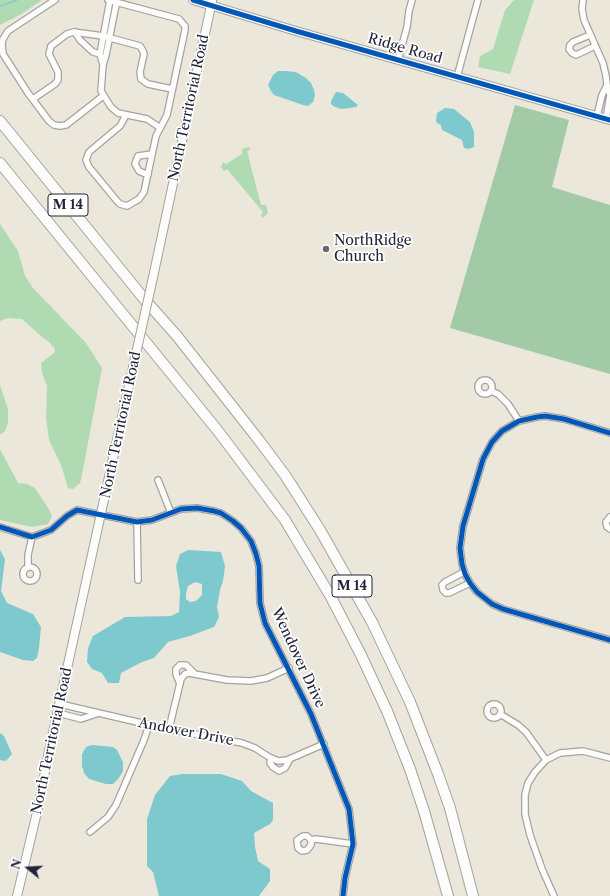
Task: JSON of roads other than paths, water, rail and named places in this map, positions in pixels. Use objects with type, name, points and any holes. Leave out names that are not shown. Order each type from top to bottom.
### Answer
[{"type":"highway","name":"M 14","points":[[0,121],[145,300],[177,336],[258,439],[285,475],[324,536],[372,622],[410,702],[450,808],[473,896]]},
{"type":"highway","name":"M 14","points":[[0,163],[245,465],[285,520],[330,597],[361,655],[387,712],[410,769],[424,811],[448,896]]},
{"type":"main road","name":"Ridge Road","points":[[193,0],[211,3],[398,60],[608,119]]},
{"type":"main road","name":"North Territorial Road","points":[[17,896],[38,808],[136,358],[211,3]]},
{"type":"street","points":[[55,0],[6,34],[2,44],[3,54],[33,99],[54,125],[60,126],[66,124],[103,96]]},
{"type":"street","points":[[103,65],[100,54],[109,0],[179,19],[183,23],[185,30],[167,115],[159,127],[144,192],[142,197],[130,205],[124,206],[117,201],[87,163],[87,157],[89,152],[120,126],[126,115]]},
{"type":"street","points":[[398,60],[407,27],[412,0]]},
{"type":"street","points":[[457,77],[478,0]]},
{"type":"street","points":[[583,0],[583,16],[605,68],[610,95],[608,119]]},
{"type":"street","points":[[117,1],[103,65],[101,86],[103,96],[114,110],[126,115],[147,119],[159,127]]},
{"type":"street","points":[[33,99],[55,84],[58,80],[58,72],[49,54],[52,46],[67,34],[75,32],[103,36],[140,46],[144,54],[140,72],[141,79],[148,84],[172,89]]},
{"type":"street","points":[[75,32],[80,40],[92,52],[100,54]]},
{"type":"street","points":[[590,35],[573,42],[569,49],[572,53],[576,54],[595,46]]},
{"type":"street","points":[[597,116],[602,95],[607,85]]},
{"type":"street","points":[[148,176],[136,168],[135,164],[138,156],[152,154]]},
{"type":"street","points":[[491,390],[498,394],[508,404],[519,421]]},
{"type":"street","points":[[610,433],[556,417],[537,417],[519,421],[507,427],[488,446],[483,458],[461,537],[461,556],[464,572],[470,584],[484,599],[497,606],[610,640]]},
{"type":"street","points":[[158,480],[171,513]]},
{"type":"street","name":"Wendover Drive","points":[[32,537],[51,530],[67,516],[77,510],[138,522],[152,520],[171,513],[192,508],[214,511],[233,521],[247,535],[254,547],[258,559],[260,603],[263,616],[324,744],[349,809],[353,844],[345,878],[343,896]]},
{"type":"street","points":[[610,517],[607,520],[606,525],[610,529]]},
{"type":"street","points":[[138,522],[138,580]]},
{"type":"street","points":[[0,527],[32,537],[28,555],[28,567]]},
{"type":"street","points":[[464,572],[445,582],[442,585],[443,590],[446,593],[449,593],[470,584]]},
{"type":"street","points":[[180,684],[176,674],[176,669],[180,665],[186,665],[195,674]]},
{"type":"street","points":[[169,729],[180,684],[184,674],[189,673],[227,680],[251,681],[267,678],[289,668]]},
{"type":"street","name":"Andover Drive","points":[[60,704],[149,725],[242,743],[255,748],[274,760],[283,761],[290,759],[324,744]]},
{"type":"street","points":[[58,713],[81,719],[99,713]]},
{"type":"street","points":[[500,714],[518,725],[526,732],[546,760]]},
{"type":"street","points":[[90,832],[108,817],[116,805],[149,725]]},
{"type":"street","points":[[554,896],[530,835],[525,814],[525,795],[528,783],[535,772],[546,760],[560,753],[582,751],[610,758]]},
{"type":"street","name":"Andover Drive","points":[[270,758],[270,763],[279,771],[285,768],[290,759]]},
{"type":"street","points":[[311,840],[316,839],[353,844]]},
{"type":"water","points":[[278,71],[296,72],[306,78],[311,83],[314,90],[315,96],[313,102],[308,106],[274,95],[268,85],[273,75]]},
{"type":"water","points":[[336,92],[343,93],[358,105],[356,107],[341,109],[333,106],[331,101]]},
{"type":"water","points":[[445,108],[454,109],[470,122],[474,132],[474,147],[469,149],[464,148],[462,140],[442,130],[441,125],[436,121],[437,113]]},
{"type":"water","points":[[0,550],[5,559],[1,591],[7,603],[33,614],[41,627],[37,658],[33,661],[23,660],[0,652]]},
{"type":"water","points":[[188,550],[221,552],[225,566],[217,607],[219,617],[214,627],[168,642],[154,658],[142,662],[121,673],[119,683],[108,683],[102,673],[92,669],[87,662],[88,648],[93,636],[125,617],[171,616],[179,612],[180,592],[176,566],[180,554]],"holes":[[[195,582],[202,584],[202,595],[196,601],[190,602],[186,599],[188,586]]]},
{"type":"water","points":[[0,733],[4,736],[12,754],[6,761],[0,760]]},
{"type":"water","points":[[92,745],[113,747],[117,750],[123,762],[123,771],[113,784],[106,784],[89,779],[84,773],[82,766],[82,754],[86,747]]},
{"type":"water","points":[[182,774],[221,774],[242,781],[251,791],[273,803],[273,820],[270,824],[254,833],[258,861],[270,869],[270,881],[259,896],[159,896],[153,872],[147,866],[147,819],[155,795],[170,776]]},
{"type":"waterway","points":[[0,6],[17,0]]},
{"type":"place","name":"NorthRidge Church","points":[[326,249]]}]
